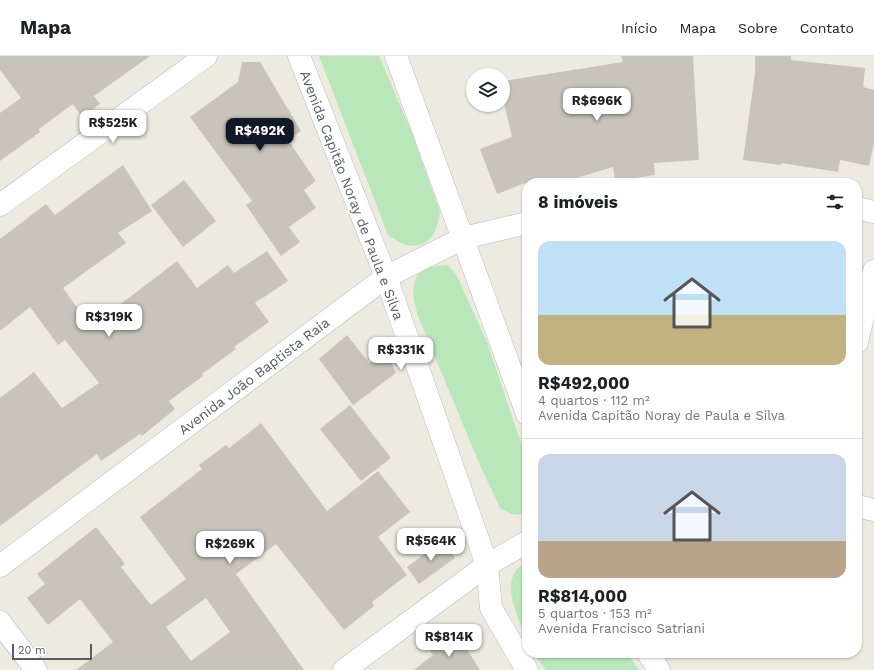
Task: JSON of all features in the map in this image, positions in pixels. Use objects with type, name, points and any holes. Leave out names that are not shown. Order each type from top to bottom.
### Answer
[{"type":"street","points":[[0,205],[206,56]]},
{"type":"street","name":"Avenida Capitão Noray de Paula e Silva","points":[[299,56],[386,277],[487,565],[491,608],[527,670]]},
{"type":"street","points":[[396,56],[522,400]]},
{"type":"street","points":[[862,209],[874,212]]},
{"type":"street","name":"Avenida João Baptista Raia","points":[[0,566],[386,277],[463,238],[522,224]]},
{"type":"street","points":[[862,321],[874,271]]},
{"type":"street","points":[[862,507],[874,510]]},
{"type":"street","points":[[344,670],[487,565],[522,545]]},
{"type":"street","points":[[0,622],[36,670]]},
{"type":"street","points":[[651,658],[659,670]]},
{"type":"green space","points":[[319,56],[379,56],[411,131],[440,212],[434,232],[427,242],[415,246],[407,245],[388,235]]},
{"type":"green space","points":[[447,265],[456,274],[487,342],[522,446],[522,515],[511,514],[500,508],[479,463],[418,316],[413,291],[414,284],[419,274],[427,268]]},
{"type":"green space","points":[[522,565],[522,628],[512,598],[511,587],[513,577],[518,568]]},
{"type":"green space","points":[[537,658],[631,658],[639,670],[546,670]]},
{"type":"building","points":[[0,56],[150,56],[94,96],[100,104],[82,117],[73,104],[39,129],[40,132],[0,161],[0,113],[21,98],[0,70]]},
{"type":"building","points":[[621,56],[693,56],[699,160],[654,163],[655,175],[635,178],[615,178],[613,167],[577,178],[522,178],[522,184],[497,194],[480,149],[512,137],[506,112],[510,112],[510,80],[623,62]]},
{"type":"building","points":[[755,56],[791,56],[791,60],[865,68],[863,87],[874,90],[874,143],[869,166],[840,160],[838,172],[781,163],[781,165],[743,160],[755,73]]},
{"type":"building","points":[[242,62],[260,62],[301,131],[288,140],[316,181],[304,190],[316,208],[289,227],[300,242],[281,256],[246,205],[252,201],[190,117],[238,82]]},
{"type":"building","points":[[123,165],[152,211],[118,233],[126,243],[63,288],[91,327],[177,261],[197,288],[228,265],[234,273],[267,251],[288,281],[255,303],[269,322],[234,347],[236,349],[169,401],[175,409],[142,436],[140,434],[101,461],[97,454],[0,526],[0,398],[34,372],[62,408],[99,383],[65,340],[58,345],[30,307],[0,331],[0,239],[46,204],[55,215]]},
{"type":"building","points":[[184,180],[216,221],[183,247],[151,205]]},
{"type":"building","points":[[347,335],[369,363],[386,350],[396,373],[353,405],[319,359]]},
{"type":"building","points":[[350,405],[391,458],[361,481],[320,429]]},
{"type":"building","points":[[261,423],[327,511],[378,471],[410,512],[378,537],[407,575],[372,602],[374,606],[344,630],[276,544],[236,574],[304,670],[76,670],[113,642],[80,599],[48,625],[27,598],[45,584],[37,574],[96,527],[125,564],[121,567],[151,605],[186,579],[140,517],[202,469],[199,465],[226,445],[229,448]],"holes":[[[206,598],[230,632],[191,661],[166,627]]]},
{"type":"building","points":[[442,541],[455,558],[419,584],[407,567]]},
{"type":"building","points":[[450,638],[456,647],[463,643],[480,670],[414,670],[433,655],[430,651]]}]
